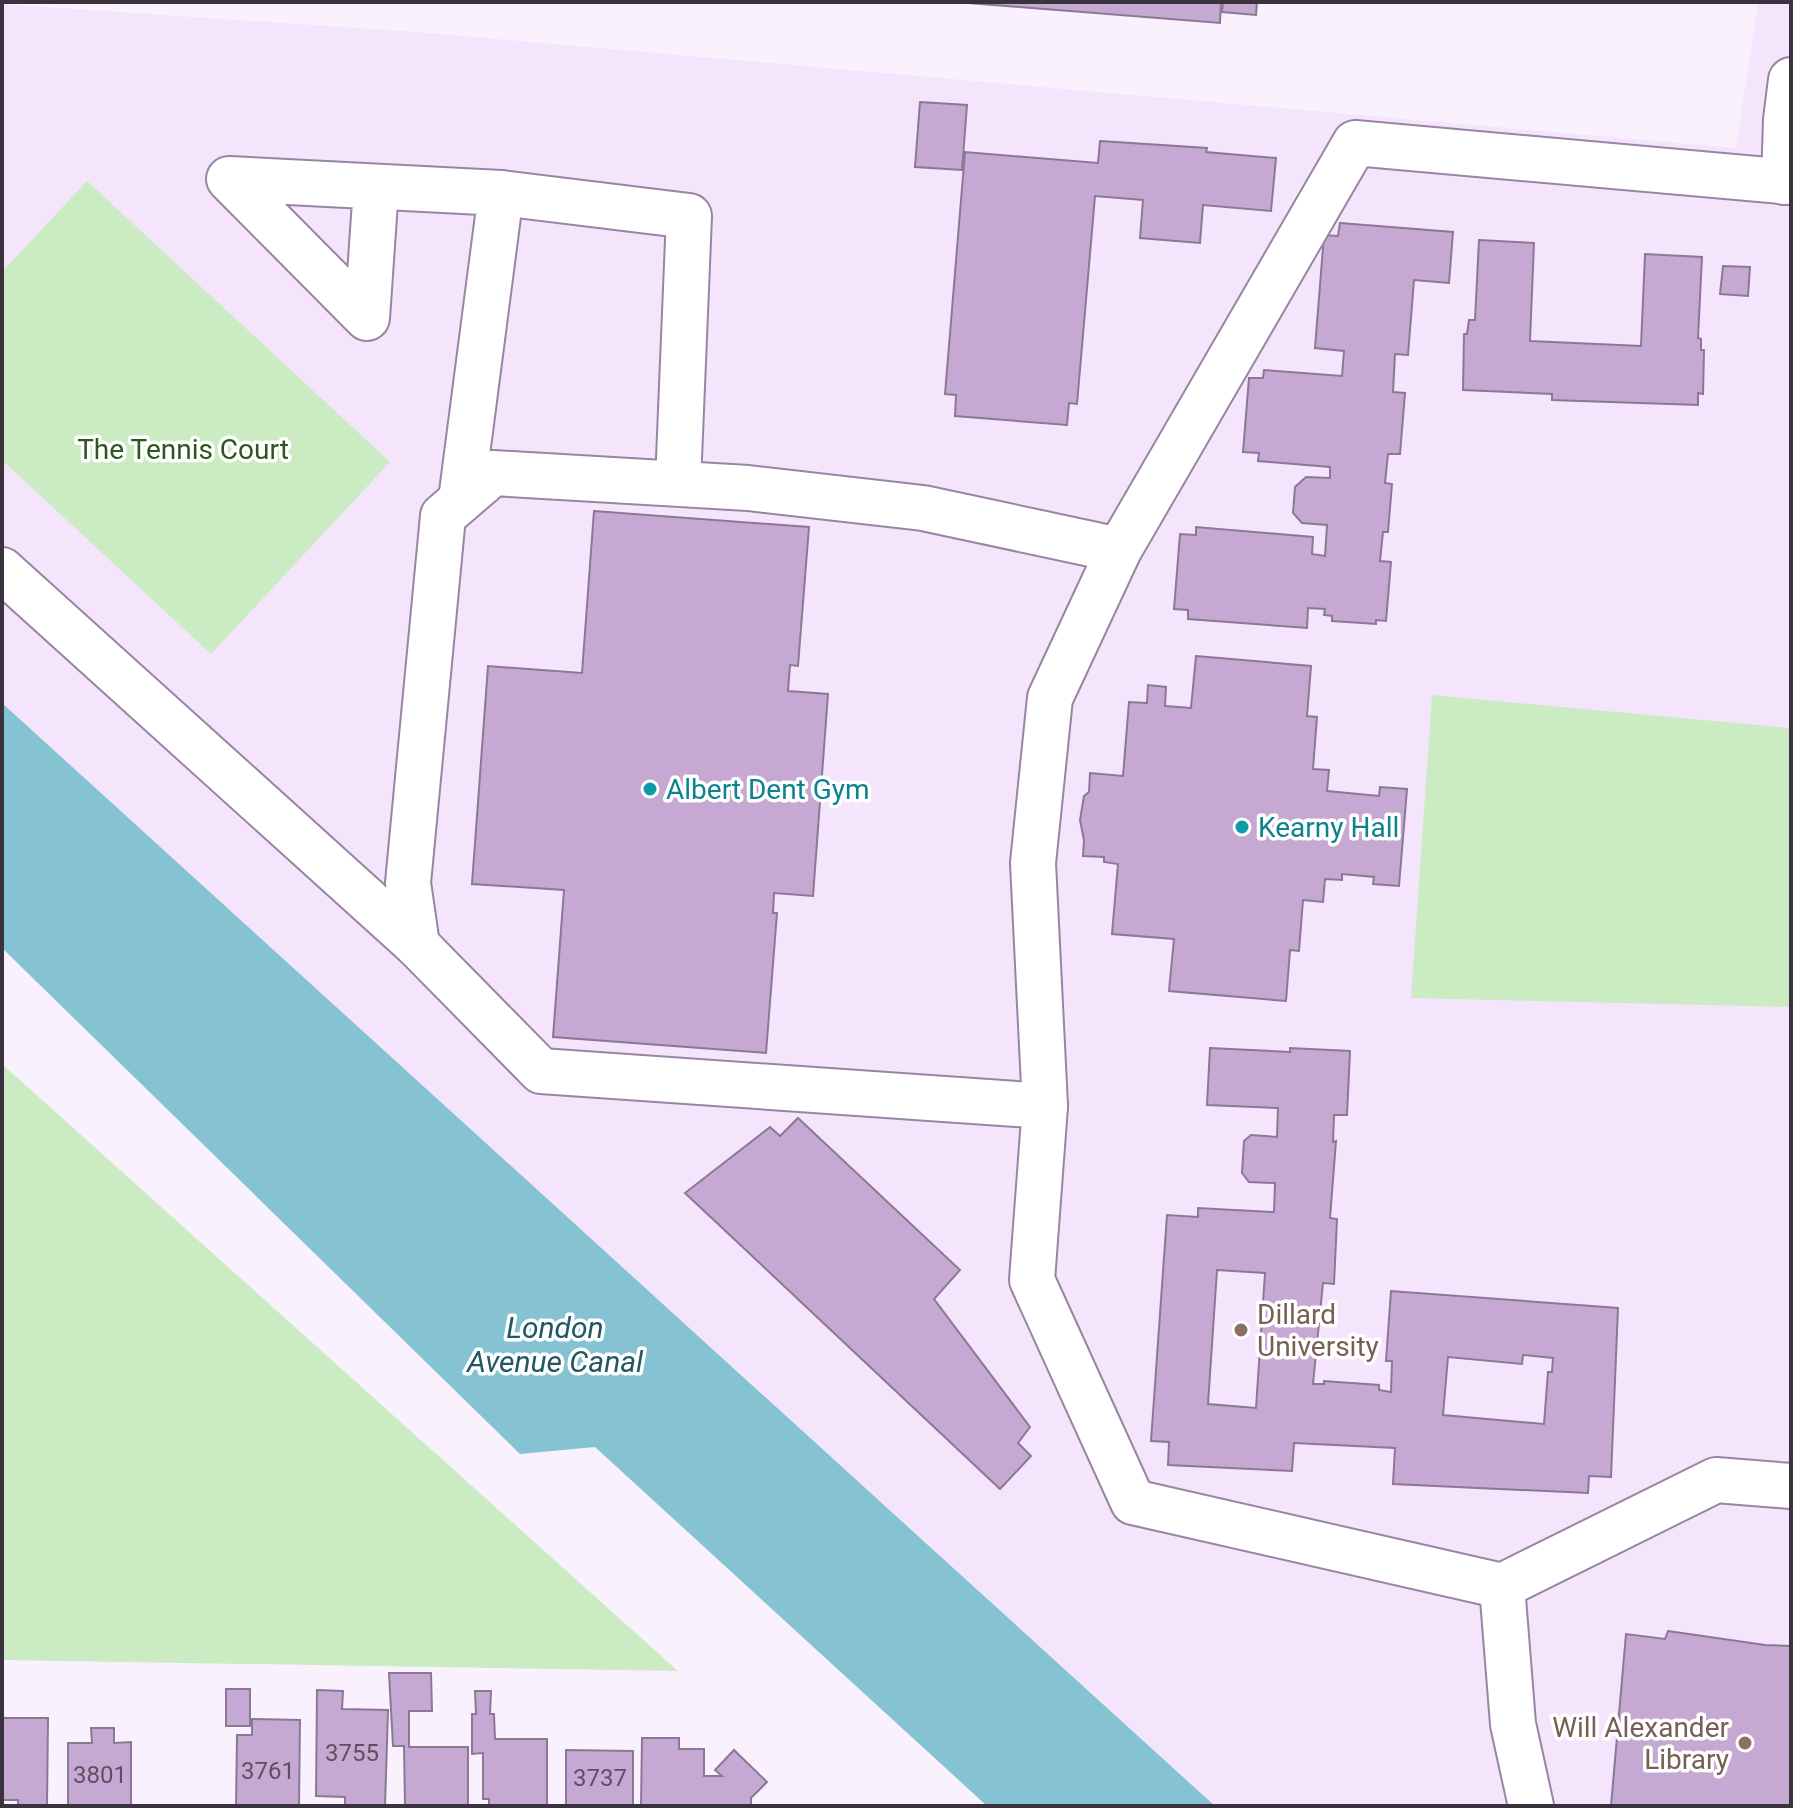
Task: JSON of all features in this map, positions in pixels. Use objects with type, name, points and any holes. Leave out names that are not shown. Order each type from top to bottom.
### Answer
[{"type":"street","points":[[1791,80],[1786,120],[1787,182],[1355,143],[1119,550],[1050,698],[1033,863],[1045,1106],[1032,1280],[1133,1502],[1502,1586],[1716,1480],[1791,1486]]},
{"type":"street","points":[[376,187],[501,193],[689,216],[678,483]]},
{"type":"street","points":[[461,500],[501,193]]},
{"type":"street","points":[[417,945],[408,883],[443,516],[493,473],[748,488],[923,508],[1119,550]]},
{"type":"street","points":[[2,570],[417,945],[541,1071],[1045,1106]]},
{"type":"street","points":[[1502,1586],[1513,1724],[1531,1806]]},
{"type":"shaded area","name":"Dillard University","points":[[1758,2],[1791,2],[1791,1806],[1216,1806],[2,703],[2,4],[417,32],[1736,148]]},
{"type":"green space","name":"The Tennis Court","points":[[87,181],[390,462],[211,654],[2,460],[2,272]]},
{"type":"green space","points":[[1432,695],[1791,728],[1791,1007],[1411,998]]},
{"type":"green space","points":[[2,1064],[678,1671],[2,1660]]},
{"type":"water","name":"London Avenue Canal","points":[[2,703],[1215,1806],[987,1806],[595,1447],[520,1454],[2,948]]},
{"type":"building","points":[[956,2],[1221,2],[1220,23]]},
{"type":"building","points":[[1223,2],[1257,2],[1256,15],[1222,12]]},
{"type":"building","points":[[920,102],[967,105],[962,170],[915,167]]},
{"type":"building","points":[[1100,141],[1207,148],[1206,152],[1276,158],[1271,211],[1203,205],[1200,243],[1140,238],[1143,200],[1095,196],[1077,404],[1069,403],[1067,425],[955,416],[956,395],[945,394],[965,152],[1098,163]]},
{"type":"building","points":[[1340,223],[1453,232],[1449,283],[1414,280],[1408,355],[1395,354],[1393,392],[1405,393],[1400,454],[1388,454],[1385,483],[1392,484],[1388,532],[1383,532],[1380,561],[1391,562],[1386,621],[1376,620],[1376,624],[1332,621],[1332,616],[1324,615],[1325,609],[1308,608],[1307,628],[1188,619],[1188,610],[1174,609],[1180,534],[1196,535],[1196,527],[1313,537],[1312,554],[1325,556],[1327,525],[1302,523],[1293,513],[1295,487],[1306,477],[1330,478],[1330,467],[1258,461],[1259,453],[1243,452],[1249,378],[1263,378],[1264,370],[1342,376],[1344,351],[1315,348],[1324,235],[1338,236]]},
{"type":"building","points":[[1479,240],[1534,243],[1530,341],[1641,346],[1645,254],[1702,257],[1698,338],[1701,339],[1701,350],[1704,350],[1703,394],[1698,393],[1698,405],[1552,400],[1552,394],[1463,390],[1464,334],[1467,334],[1469,320],[1475,320]]},
{"type":"building","points":[[1723,266],[1750,267],[1748,296],[1720,294]]},
{"type":"building","name":"Albert Dent Gym","points":[[594,511],[809,527],[798,666],[790,665],[788,691],[828,694],[813,896],[774,893],[773,913],[777,913],[766,1053],[553,1037],[564,890],[472,884],[488,666],[582,673]]},
{"type":"building","name":"Kearny Hall","points":[[1196,656],[1311,666],[1307,716],[1317,717],[1313,769],[1329,770],[1327,791],[1379,796],[1380,787],[1407,789],[1399,886],[1373,884],[1374,877],[1342,874],[1342,880],[1325,879],[1323,902],[1303,900],[1299,951],[1290,950],[1286,1001],[1169,991],[1174,939],[1112,934],[1118,864],[1104,862],[1104,857],[1083,856],[1080,820],[1084,796],[1089,792],[1090,773],[1123,776],[1129,702],[1147,703],[1148,685],[1166,687],[1165,706],[1191,708]]},
{"type":"building","points":[[1210,1048],[1350,1051],[1347,1115],[1334,1115],[1333,1142],[1336,1141],[1330,1218],[1337,1219],[1334,1284],[1323,1283],[1313,1384],[1324,1384],[1324,1381],[1379,1385],[1379,1390],[1391,1392],[1392,1361],[1386,1361],[1391,1291],[1618,1308],[1611,1477],[1589,1476],[1588,1493],[1393,1484],[1395,1448],[1294,1443],[1292,1471],[1168,1465],[1169,1442],[1151,1441],[1167,1215],[1198,1217],[1198,1208],[1274,1212],[1275,1183],[1249,1182],[1242,1173],[1244,1141],[1251,1135],[1277,1137],[1278,1108],[1207,1105]],"holes":[[[1217,1270],[1265,1273],[1256,1408],[1208,1404]],[[1523,1355],[1553,1358],[1552,1372],[1548,1372],[1544,1424],[1443,1415],[1448,1357],[1522,1364]]]},
{"type":"building","points":[[798,1118],[960,1270],[934,1299],[1030,1427],[1018,1443],[1031,1456],[1000,1489],[685,1193],[770,1127],[780,1136]]},
{"type":"building","points":[[1668,1631],[1791,1646],[1791,1806],[1611,1806],[1626,1634],[1665,1639]]},
{"type":"building","points":[[389,1673],[431,1673],[432,1711],[409,1711],[409,1747],[468,1747],[468,1806],[405,1806],[404,1746],[393,1746]]},
{"type":"building","points":[[226,1689],[250,1689],[250,1726],[226,1726]]},
{"type":"building","points":[[317,1690],[343,1691],[342,1709],[388,1710],[385,1806],[345,1806],[345,1797],[316,1796]]},
{"type":"building","points":[[475,1691],[491,1691],[490,1714],[494,1714],[495,1739],[547,1739],[547,1806],[489,1806],[489,1799],[483,1799],[483,1753],[472,1754]]},
{"type":"building","points":[[2,1718],[48,1718],[47,1806],[18,1806],[18,1800],[2,1800]]},
{"type":"building","points":[[252,1719],[300,1720],[299,1806],[236,1806],[237,1735],[252,1735]]},
{"type":"building","points":[[91,1728],[114,1728],[114,1743],[131,1742],[131,1806],[68,1806],[68,1743],[92,1743]]},
{"type":"building","points":[[642,1738],[679,1738],[679,1749],[704,1749],[704,1776],[722,1776],[715,1770],[734,1750],[767,1782],[751,1798],[751,1806],[641,1806]]},
{"type":"building","points":[[566,1750],[633,1751],[633,1806],[566,1806]]},
{"type":"place","name":"Albert Dent Gym","points":[[650,789]]},
{"type":"place","name":"Kearny Hall","points":[[1242,827]]},
{"type":"place","name":"Dillard University","points":[[1241,1330]]},
{"type":"place","name":"Will Alexander Library","points":[[1745,1743]]}]
